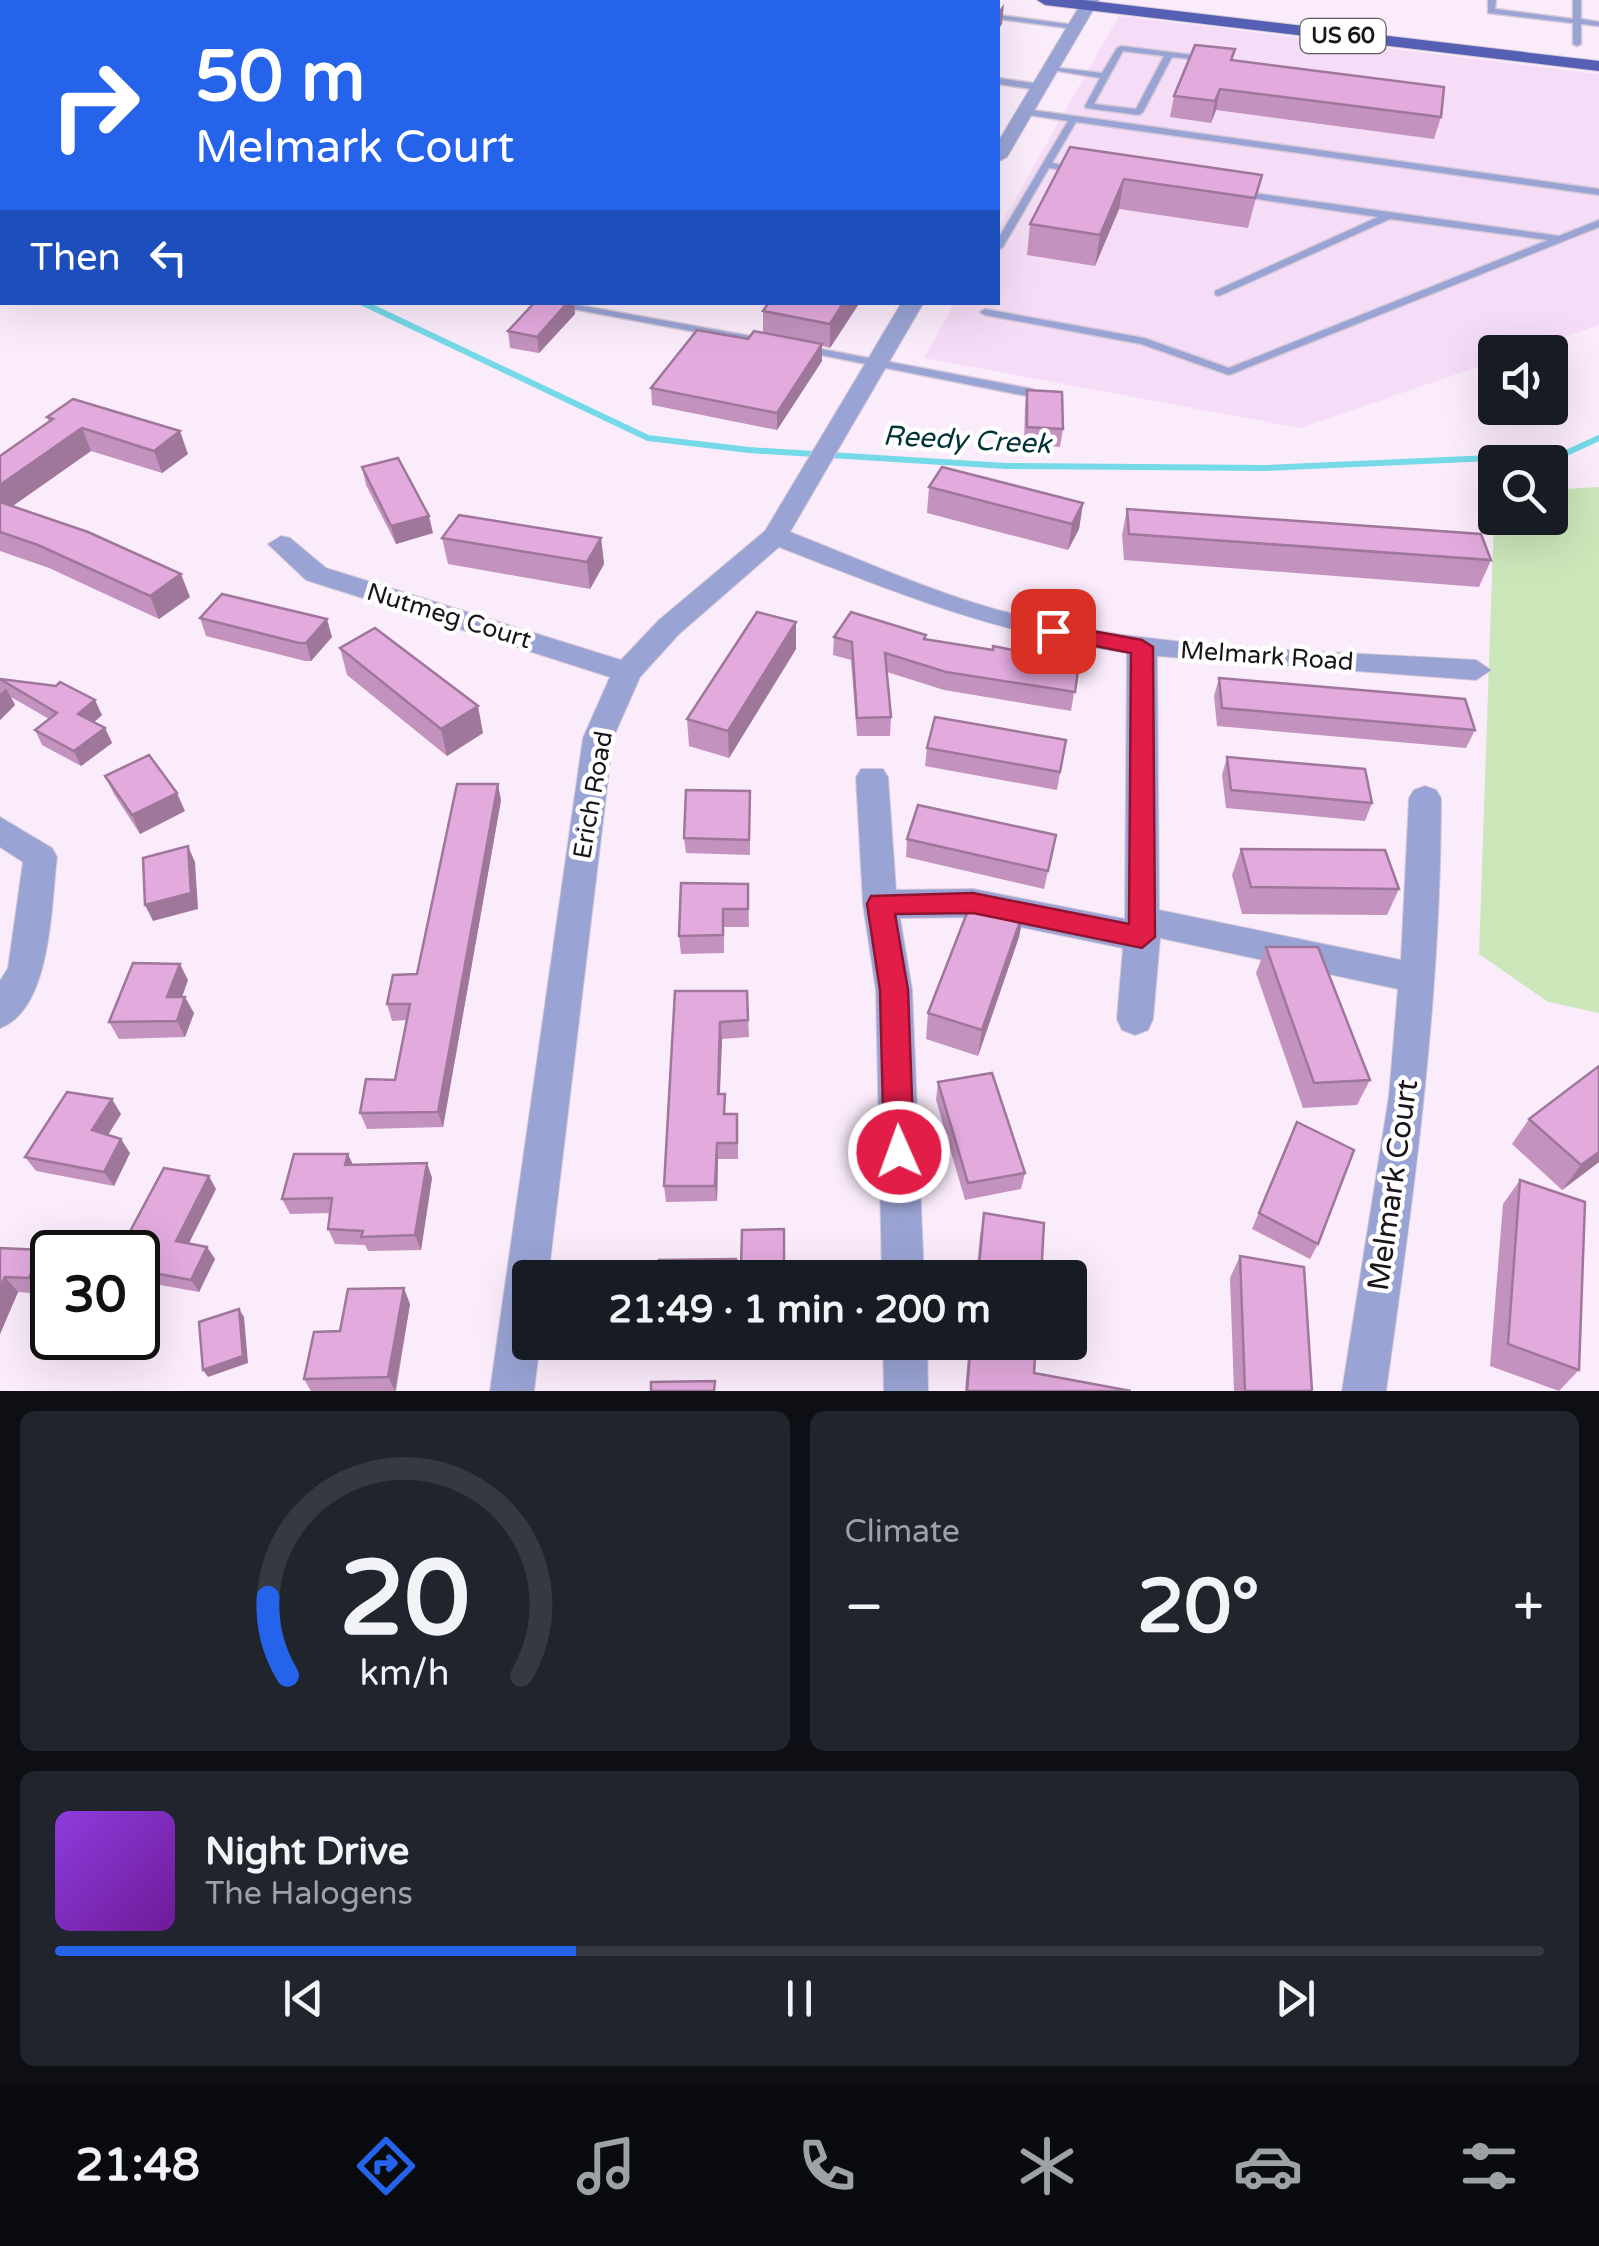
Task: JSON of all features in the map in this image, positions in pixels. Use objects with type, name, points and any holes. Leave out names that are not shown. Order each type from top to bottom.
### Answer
[{"type":"main road","name":"US 60","points":[[1045,0],[1599,66]]},
{"type":"main road","points":[[1558,42],[1599,46]]},
{"type":"street","points":[[1003,138],[1024,112],[1089,3]]},
{"type":"street","name":"Erich Road","points":[[512,1391],[598,738],[627,672],[669,626],[775,536],[911,305]]},
{"type":"street","name":"Melmark Road","points":[[775,536],[924,594],[1023,625],[1142,647],[1476,670]]},
{"type":"street","name":"Nutmeg Court","points":[[282,544],[316,574],[627,672]]},
{"type":"street","points":[[1135,1019],[1142,929],[1142,647]]},
{"type":"street","points":[[872,777],[880,904],[894,990],[902,1260]]},
{"type":"street","name":"Melmark Court","points":[[1364,1391],[1408,1096],[1424,890],[1425,798]]},
{"type":"street","points":[[0,830],[40,857],[26,971],[0,1012]]},
{"type":"street","points":[[880,904],[973,903],[1417,978]]},
{"type":"street","points":[[905,1360],[906,1391]]},
{"type":"lane","points":[[1492,0],[1492,11],[1599,24]]},
{"type":"lane","points":[[1577,0],[1577,44]]},
{"type":"lane","points":[[1000,16],[1074,27]]},
{"type":"lane","points":[[1169,54],[1140,112],[1090,106],[1121,48],[1228,61]]},
{"type":"lane","points":[[1050,69],[1105,76]]},
{"type":"lane","points":[[1000,81],[1039,87]]},
{"type":"lane","points":[[1024,112],[1599,192]]},
{"type":"lane","points":[[1000,244],[1074,118]]},
{"type":"lane","points":[[1046,164],[1084,170]]},
{"type":"lane","points":[[1218,190],[1560,239]]},
{"type":"lane","points":[[1219,294],[1389,216]]},
{"type":"lane","points":[[985,312],[1144,340],[1229,372],[1599,222]]},
{"type":"lane","points":[[557,305],[1032,393]]},
{"type":"shaded area","points":[[1119,16],[1599,74],[1599,325],[1568,336],[1478,335],[1478,367],[1300,428],[924,358],[954,305],[1000,305],[1000,225]]},
{"type":"green space","points":[[1599,487],[1599,1013],[1548,1002],[1479,954],[1493,535],[1568,535],[1568,489]]},
{"type":"building","points":[[1195,45],[1235,49],[1231,60],[1444,87],[1441,117],[1220,89],[1215,101],[1174,96]]},
{"type":"building","points":[[1070,147],[1262,175],[1255,198],[1124,179],[1100,235],[1030,224]]},
{"type":"building","points":[[532,305],[565,305],[537,337],[508,331]]},
{"type":"building","points":[[767,305],[842,305],[830,324],[763,311]]},
{"type":"building","points":[[697,330],[748,339],[754,331],[822,344],[777,413],[651,388]]},
{"type":"building","points":[[1027,390],[1062,392],[1063,429],[1027,427]]},
{"type":"building","points":[[73,399],[180,431],[154,451],[82,428],[0,485],[0,456],[53,419],[47,417]]},
{"type":"building","points":[[398,458],[429,516],[391,526],[362,467]]},
{"type":"building","points":[[942,467],[1083,503],[1072,524],[929,487]]},
{"type":"building","points":[[0,502],[88,532],[181,574],[150,596],[0,532]]},
{"type":"building","points":[[1127,509],[1478,534],[1491,560],[1129,534]]},
{"type":"building","points":[[459,515],[601,538],[587,562],[442,538]]},
{"type":"building","points":[[222,594],[327,619],[306,643],[299,643],[200,618]]},
{"type":"building","points":[[757,612],[796,622],[728,731],[687,719]]},
{"type":"building","points":[[851,612],[926,635],[924,639],[993,650],[993,646],[1079,663],[1075,692],[946,672],[885,653],[891,717],[857,718],[852,642],[834,637]]},
{"type":"building","points":[[375,628],[478,706],[441,729],[340,648]]},
{"type":"building","points":[[1219,678],[1465,699],[1475,730],[1222,708]]},
{"type":"building","points":[[0,679],[56,686],[60,682],[95,700],[78,714],[105,728],[74,751],[35,730],[57,713]]},
{"type":"building","points":[[935,717],[1066,740],[1060,772],[927,748]]},
{"type":"building","points":[[149,755],[177,793],[132,815],[105,776]]},
{"type":"building","points":[[1227,757],[1365,769],[1372,803],[1231,790]]},
{"type":"building","points":[[457,784],[498,784],[438,1112],[360,1113],[366,1079],[395,1080],[410,1004],[387,1004],[393,975],[417,974]]},
{"type":"building","points":[[686,790],[750,791],[749,840],[684,838]]},
{"type":"building","points":[[918,805],[1056,835],[1048,871],[907,839]]},
{"type":"building","points":[[188,846],[191,893],[145,905],[143,858]]},
{"type":"building","points":[[1241,849],[1385,850],[1399,889],[1251,887]]},
{"type":"building","points":[[681,883],[748,884],[748,909],[723,909],[723,935],[679,936]]},
{"type":"building","points":[[974,895],[1024,910],[982,1030],[928,1013]]},
{"type":"building","points":[[1266,947],[1318,947],[1370,1080],[1314,1083]]},
{"type":"building","points":[[133,963],[180,964],[167,997],[185,997],[177,1021],[109,1022]]},
{"type":"building","points":[[675,991],[747,991],[748,1020],[720,1022],[718,1094],[725,1094],[724,1114],[737,1114],[737,1143],[717,1143],[715,1186],[664,1186]]},
{"type":"building","points":[[1599,1066],[1599,1152],[1581,1165],[1529,1119]]},
{"type":"building","points":[[992,1073],[1025,1173],[968,1183],[938,1082]]},
{"type":"building","points":[[67,1092],[112,1099],[92,1130],[121,1139],[104,1172],[25,1157]]},
{"type":"building","points":[[1297,1122],[1354,1150],[1318,1244],[1259,1213]]},
{"type":"building","points":[[294,1154],[348,1154],[345,1165],[427,1163],[415,1235],[361,1237],[363,1231],[328,1229],[332,1198],[282,1199]]},
{"type":"building","points":[[164,1168],[209,1176],[176,1241],[207,1247],[191,1280],[160,1274],[160,1230],[131,1230]]},
{"type":"building","points":[[1520,1180],[1585,1202],[1579,1370],[1508,1344]]},
{"type":"building","points":[[984,1213],[1044,1223],[1042,1260],[980,1260]]},
{"type":"building","points":[[784,1229],[784,1260],[741,1260],[742,1230]]},
{"type":"building","points":[[0,1248],[30,1249],[29,1278],[5,1277],[0,1287]]},
{"type":"building","points":[[1240,1256],[1304,1267],[1312,1391],[1245,1391]]},
{"type":"building","points":[[404,1288],[388,1377],[304,1379],[314,1332],[340,1331],[348,1289]]},
{"type":"building","points":[[239,1309],[243,1356],[203,1370],[199,1322]]},
{"type":"building","points":[[970,1360],[1035,1360],[1034,1373],[1131,1391],[967,1391]]},
{"type":"building","points":[[715,1381],[714,1391],[651,1391],[651,1382]]},
{"type":"waterway","name":"Reedy Creek","points":[[367,305],[648,438],[749,450],[1006,466],[1267,468],[1562,455],[1599,438]]},
{"type":"route","points":[[899,1152],[894,990],[880,904],[973,903],[1142,937],[1142,647],[1053,631]]}]
